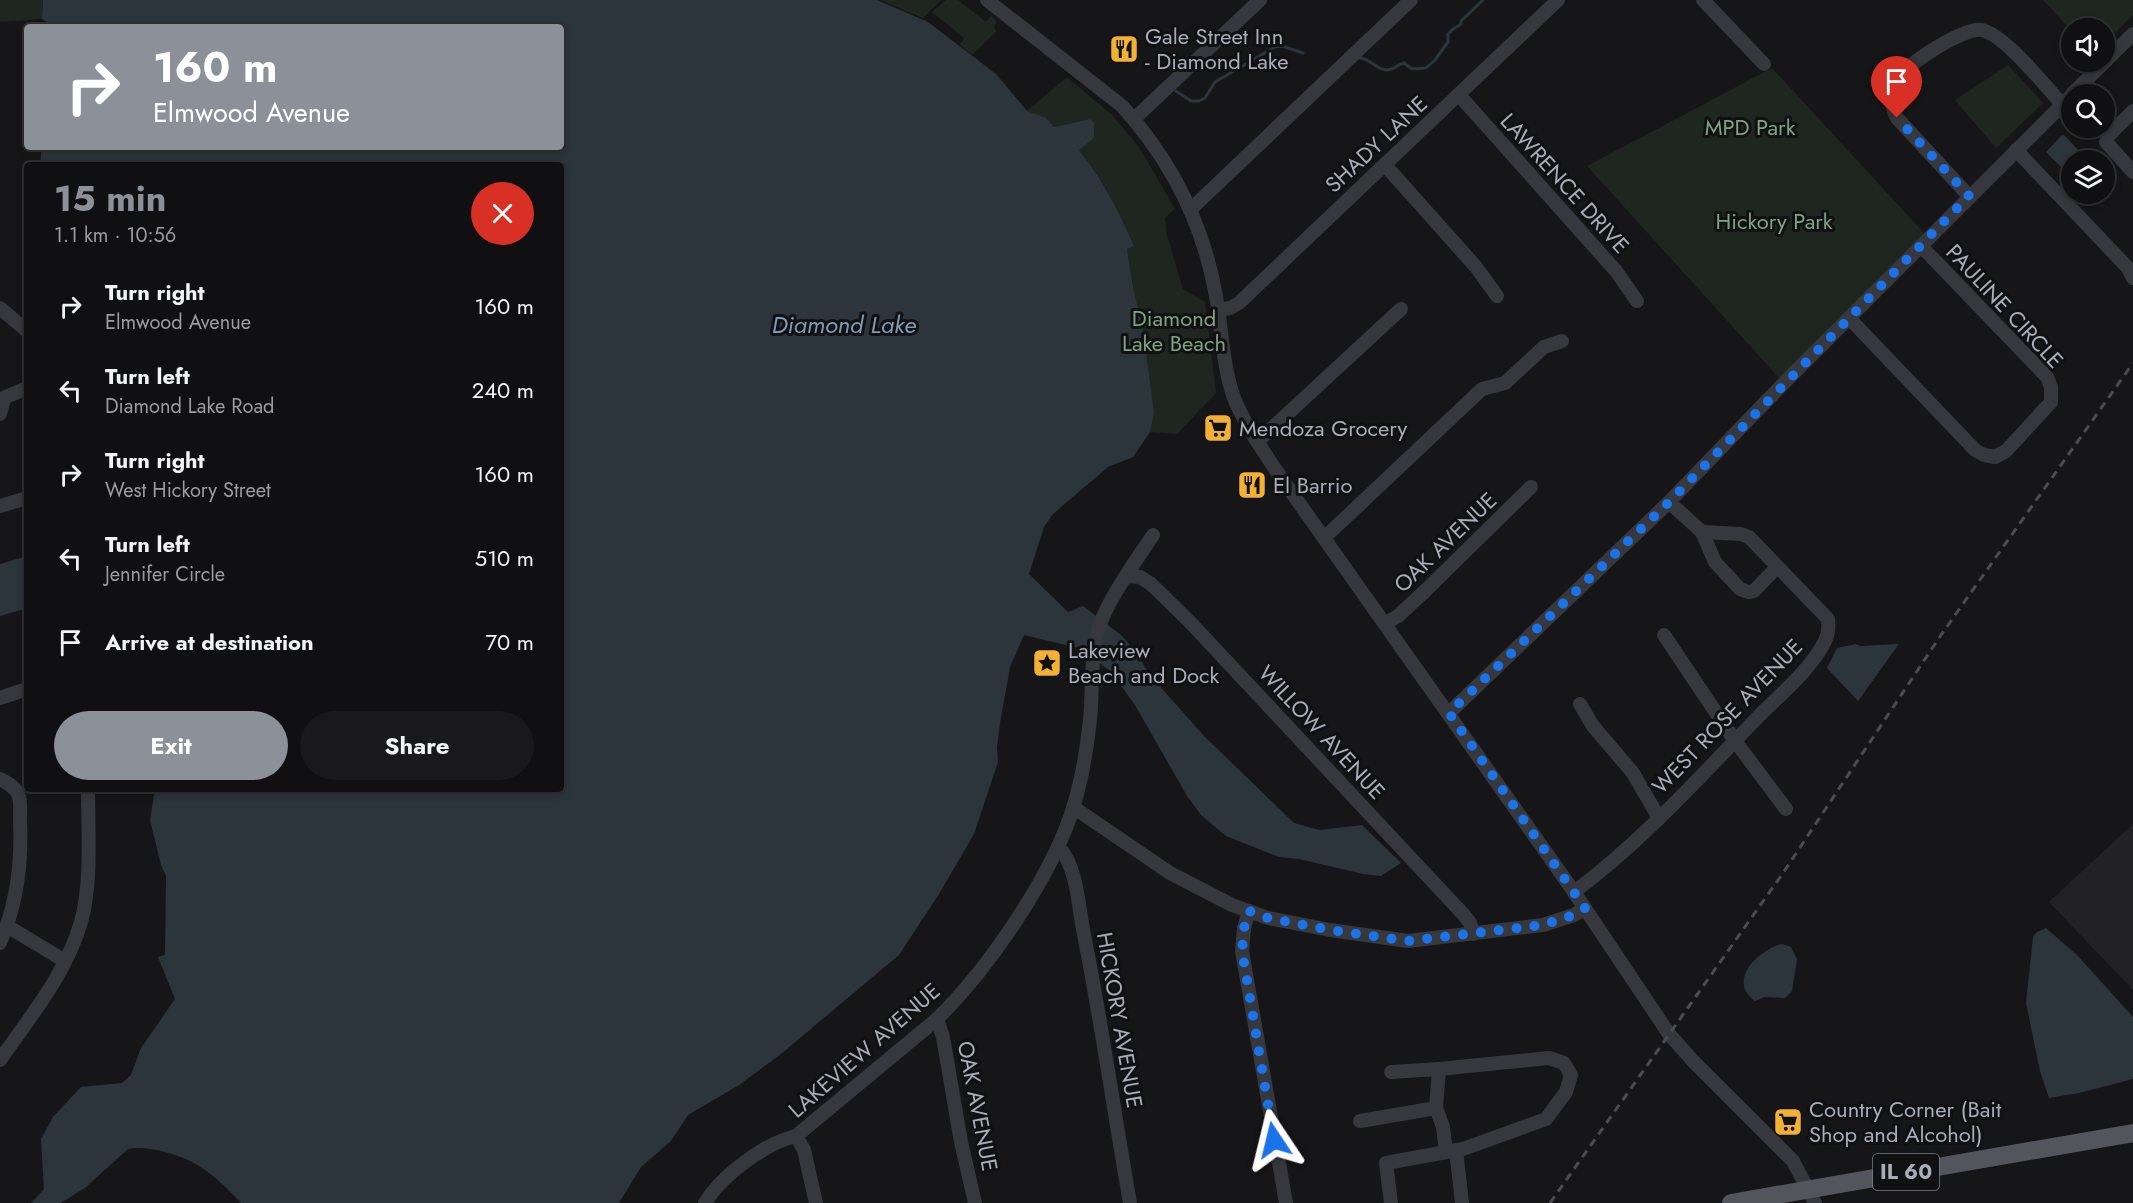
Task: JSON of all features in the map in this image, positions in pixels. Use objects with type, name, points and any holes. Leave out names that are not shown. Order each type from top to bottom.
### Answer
[{"type":"main road","name":"IL 60","points":[[1731,1203],[1811,1196],[2133,1133]]},
{"type":"street","points":[[987,0],[1109,95],[1134,119],[1165,161],[1190,210],[1207,254],[1231,387],[1248,427],[1680,1047],[1793,1161],[1811,1196]]},
{"type":"street","points":[[1134,119],[1260,0]]},
{"type":"street","points":[[1190,210],[1411,0]]},
{"type":"street","name":"SHADY LANE","points":[[1218,310],[1230,308],[1239,303],[1558,0]]},
{"type":"street","points":[[1703,0],[1764,64]]},
{"type":"street","points":[[1969,196],[1897,118],[1891,108],[1892,85],[1901,74],[1920,58],[1974,29],[1983,30],[2004,43],[2061,91]]},
{"type":"street","points":[[2085,84],[2130,43]]},
{"type":"street","name":"LAWRENCE DRIVE","points":[[1459,95],[1616,271],[1637,301]]},
{"type":"street","points":[[1449,713],[1669,502],[1969,196],[2061,106]]},
{"type":"street","points":[[2133,111],[2109,135],[2106,142],[2133,172]]},
{"type":"street","points":[[2016,150],[2128,268],[2133,278]]},
{"type":"street","points":[[1385,165],[1476,267],[1497,296]]},
{"type":"street","name":"PAULINE CIRCLE","points":[[1849,318],[1975,450],[1995,457],[2006,451],[2051,402],[2051,387],[2047,377],[1921,246]]},
{"type":"street","points":[[0,308],[24,328]]},
{"type":"street","points":[[1258,441],[1401,309]]},
{"type":"street","points":[[1324,538],[1482,388],[1505,383],[1544,347],[1562,341]]},
{"type":"street","points":[[0,414],[3,403],[0,398],[24,389]]},
{"type":"street","name":"OAK AVENUE","points":[[1385,624],[1398,616],[1424,592],[1531,487]]},
{"type":"street","points":[[0,506],[24,499]]},
{"type":"street","points":[[1669,502],[1702,532],[1715,562],[1740,589],[1748,592],[1754,591],[1778,567]]},
{"type":"street","name":"WEST ROSE AVENUE","points":[[1574,892],[1599,874],[1659,818],[1810,664],[1825,641],[1829,630],[1828,619],[1745,535],[1702,532]]},
{"type":"street","name":"LAKEVIEW AVENUE","points":[[705,1203],[715,1189],[772,1144],[796,1136],[937,1019],[953,1003],[1000,945],[1059,847],[1073,807],[1090,720],[1092,663],[1097,632],[1126,576],[1153,535]]},
{"type":"street","name":"WILLOW AVENUE","points":[[1126,576],[1140,577],[1151,584],[1189,621],[1464,915],[1474,934]]},
{"type":"street","points":[[1664,635],[1735,741],[1786,809]]},
{"type":"street","points":[[0,698],[24,690]]},
{"type":"street","points":[[1581,704],[1593,726],[1633,773],[1659,818]]},
{"type":"street","points":[[0,779],[9,783],[20,798],[19,875],[7,926],[0,943]]},
{"type":"street","points":[[0,1060],[36,1011],[65,961],[81,923],[85,906],[88,792]]},
{"type":"street","points":[[1073,807],[1170,873],[1232,905],[1268,918],[1408,941],[1543,925],[1574,915],[1585,908]]},
{"type":"street","name":"HICKORY AVENUE","points":[[1059,847],[1069,862],[1078,904],[1130,1203]]},
{"type":"street","points":[[1249,911],[1244,928],[1242,951],[1286,1203]]},
{"type":"street","points":[[7,926],[65,961]]},
{"type":"street","name":"OAK AVENUE","points":[[937,1019],[943,1037],[961,1142],[975,1203]]},
{"type":"street","points":[[1390,1072],[1549,1058],[1564,1063],[1571,1075],[1566,1092],[1546,1119],[1486,1142],[1386,1163],[1391,1203]]},
{"type":"street","points":[[1438,1069],[1436,1108],[1451,1150],[1462,1203]]},
{"type":"street","points":[[1360,1121],[1436,1108]]},
{"type":"street","points":[[796,1136],[804,1150],[816,1203]]},
{"type":"shaded area","points":[[2133,824],[2133,990],[2049,902]]},
{"type":"green space","points":[[0,0],[43,0],[42,19],[0,22]]},
{"type":"green space","points":[[880,0],[941,0],[923,18]]},
{"type":"green space","points":[[946,0],[958,0],[986,22],[991,16],[997,22],[994,26],[996,32],[972,55],[960,45],[964,38],[932,12]]},
{"type":"green space","points":[[2043,0],[2133,0],[2133,15],[2115,33],[2115,18],[2061,19]]},
{"type":"green space","points":[[2008,65],[2043,103],[1996,148],[1955,100]]},
{"type":"green space","name":"Hickory Park","points":[[1772,68],[1925,234],[1780,379],[1587,166]]},
{"type":"green space","name":"Diamond Lake Beach","points":[[1067,77],[1112,115],[1139,147],[1175,209],[1165,218],[1167,235],[1183,289],[1205,302],[1216,393],[1177,434],[1150,432],[1154,413],[1127,249],[1134,246],[1110,196],[1096,172],[1079,150],[1094,123],[1091,119],[1054,127],[1027,111]]},
{"type":"water","name":"Diamond Lake","points":[[43,0],[877,0],[928,22],[996,74],[1027,111],[1046,118],[1054,127],[1091,119],[1094,123],[1094,138],[1079,150],[1110,196],[1134,246],[1127,249],[1143,330],[1154,413],[1150,432],[1133,457],[1108,467],[1053,514],[1044,527],[1029,574],[1068,612],[1083,606],[1121,635],[1135,651],[1150,675],[1204,736],[1294,823],[1319,830],[1362,825],[1401,863],[1381,876],[1363,874],[1299,859],[1279,857],[1226,836],[1201,815],[1187,796],[1135,705],[1111,672],[1082,649],[1024,635],[1010,667],[1000,723],[998,762],[974,834],[939,894],[899,955],[781,1054],[739,1085],[688,1115],[671,1141],[641,1167],[619,1203],[241,1203],[227,1188],[192,1162],[164,1152],[136,1148],[128,1149],[86,1187],[61,1203],[31,1203],[44,1189],[41,1139],[53,1117],[81,1087],[122,1083],[131,1075],[141,1048],[175,999],[158,957],[165,955],[166,876],[150,820],[155,792],[564,792],[564,162],[40,162],[42,150],[564,150],[564,24],[50,24],[42,19]]},
{"type":"water","points":[[2061,136],[2061,138],[2067,138],[2078,150],[2061,150],[2061,167],[2046,152]]},
{"type":"water","points":[[24,557],[24,609],[0,616],[0,564]]},
{"type":"water","points":[[1856,644],[1861,646],[1899,644],[1858,701],[1827,668],[1837,648]]},
{"type":"water","points":[[2046,928],[2078,956],[2133,1017],[2133,1079],[2049,1098],[2040,1071],[2026,1003],[2033,937],[2037,932]]},
{"type":"water","points":[[1782,944],[1791,947],[1797,959],[1792,991],[1785,998],[1765,997],[1755,1001],[1747,993],[1744,984],[1745,975],[1749,967],[1764,952]]},
{"type":"waterway","points":[[1360,58],[1383,70],[1389,70],[1404,63],[1412,69],[1426,68],[1448,42],[1448,34],[1461,24],[1461,21],[1483,0]]},
{"type":"waterway","points":[[1176,91],[1191,101],[1199,101],[1205,98],[1215,82],[1275,47],[1282,46],[1303,53]]},
{"type":"railway","points":[[1550,1203],[1783,873],[1941,635],[2133,363]]},
{"type":"place","name":"Gale Street Inn - Diamond Lake","points":[[1124,49]]},
{"type":"place","name":"Mendoza Grocery","points":[[1218,428]]},
{"type":"place","name":"El Barrio","points":[[1252,485]]},
{"type":"place","name":"Lakeview Beach and Dock","points":[[1047,663]]},
{"type":"place","name":"Country Corner (Bait Shop and Alcohol)","points":[[1788,1122]]},
{"type":"route","points":[[1274,1140],[1242,951],[1244,928],[1249,911],[1268,918],[1330,930],[1408,941],[1543,925],[1574,915],[1585,908],[1449,713],[1669,502],[1778,388],[1969,196],[1897,118]]},
{"type":"park label","name":"MPD Park","points":[[1750,127]]}]
